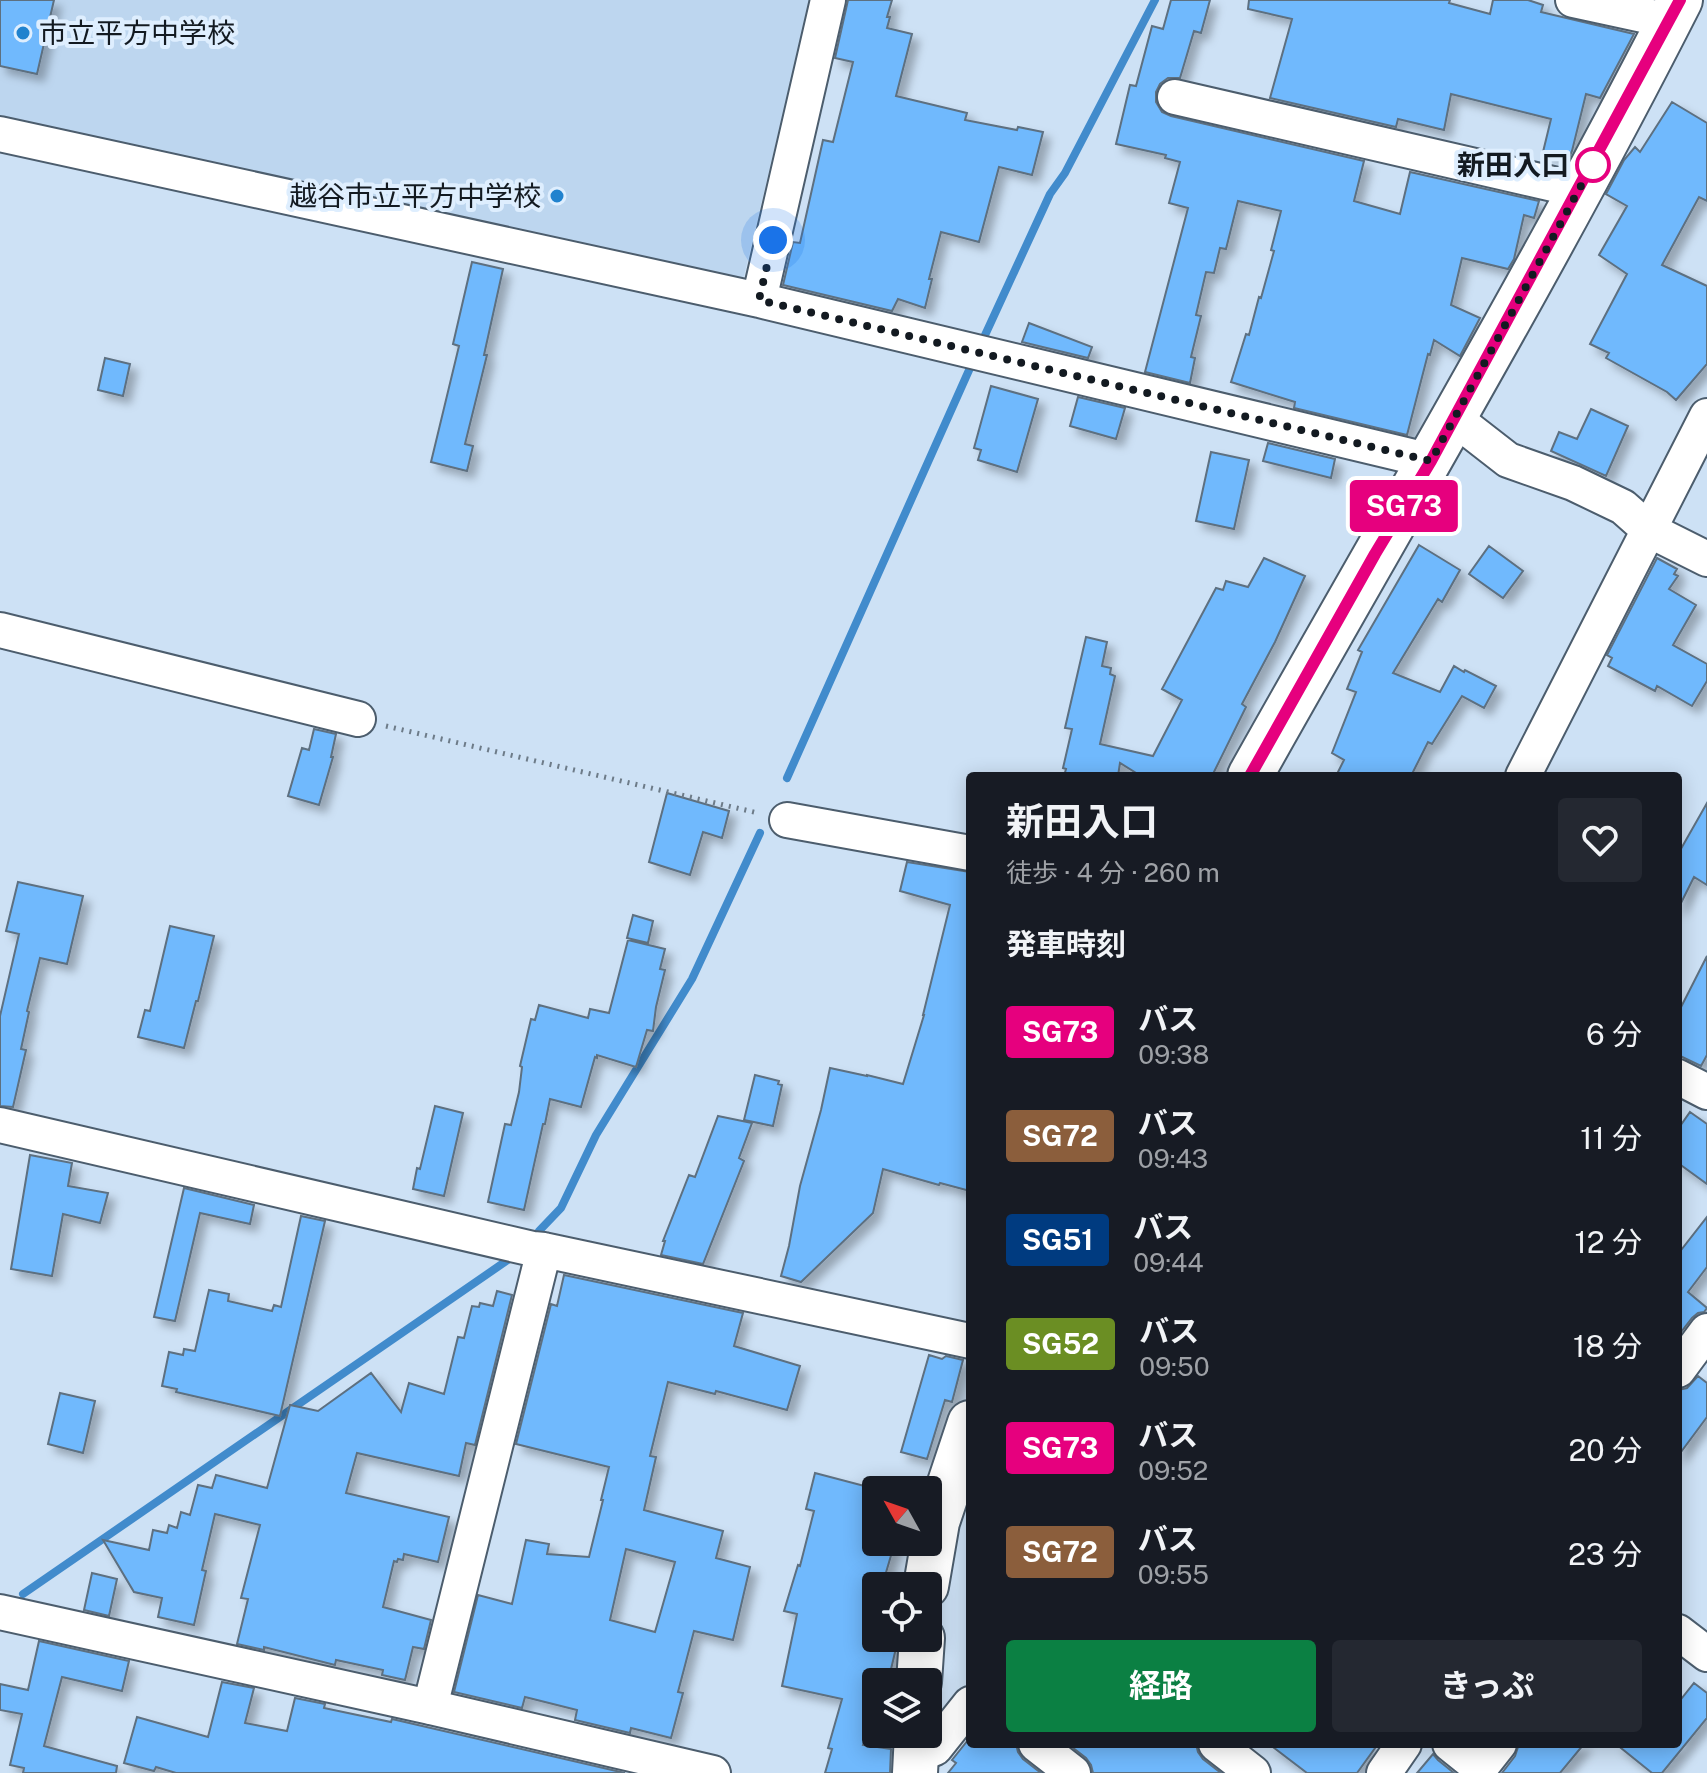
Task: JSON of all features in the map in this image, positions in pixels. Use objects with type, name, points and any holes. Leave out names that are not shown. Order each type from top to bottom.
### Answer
[{"type":"main road","points":[[1252,772],[1431,461],[1675,11]]},
{"type":"main road","points":[[928,1572],[937,1522],[966,1435]]},
{"type":"street","points":[[759,300],[828,0]]},
{"type":"street","points":[[1573,0],[1675,11]]},
{"type":"street","points":[[1175,97],[1579,190]]},
{"type":"street","points":[[0,134],[759,300],[1431,461]]},
{"type":"street","points":[[1525,772],[1707,416]]},
{"type":"street","points":[[1454,418],[1508,460],[1573,483],[1623,507],[1649,530],[1707,559]]},
{"type":"street","points":[[0,630],[358,719]]},
{"type":"street","points":[[787,820],[966,852]]},
{"type":"street","points":[[1682,1079],[1707,1092]]},
{"type":"street","points":[[0,1125],[518,1245],[966,1340]]},
{"type":"street","points":[[430,1707],[544,1250]]},
{"type":"street","points":[[1682,1365],[1707,1331]]},
{"type":"street","points":[[0,1612],[713,1773]]},
{"type":"street","points":[[1682,1635],[1707,1654]]},
{"type":"street","points":[[916,1754],[935,1748],[966,1709]]},
{"type":"street","points":[[1041,1748],[1073,1773]]},
{"type":"street","points":[[1221,1748],[1253,1773]]},
{"type":"street","points":[[1384,1773],[1401,1748]]},
{"type":"street","points":[[1455,1748],[1480,1768],[1496,1748]]},
{"type":"path","points":[[358,719],[787,820]]},
{"type":"shaded area","name":"越谷市立平方中学校","points":[[0,0],[810,0],[744,276],[732,284],[0,115]]},
{"type":"building","name":"市立平方中学校","points":[[0,0],[54,0],[37,74],[0,66]]},
{"type":"building","points":[[848,0],[892,0],[887,28],[912,34],[896,96],[967,113],[965,120],[1043,132],[1032,175],[999,167],[979,242],[941,232],[925,308],[898,299],[892,311],[783,285],[793,242],[800,243],[823,140],[833,142],[853,62],[835,58]]},
{"type":"building","points":[[1171,0],[1210,0],[1201,33],[1194,31],[1180,78],[1168,78],[1156,92],[1156,102],[1162,112],[1364,161],[1354,201],[1400,214],[1410,172],[1539,201],[1534,218],[1524,215],[1514,259],[1508,269],[1462,258],[1451,305],[1480,318],[1460,356],[1434,340],[1407,435],[1294,408],[1295,402],[1231,382],[1261,298],[1281,211],[1238,201],[1226,249],[1220,248],[1214,273],[1206,272],[1196,315],[1201,316],[1191,357],[1195,358],[1190,383],[1145,372],[1188,208],[1169,203],[1180,162],[1165,158],[1166,155],[1116,144],[1130,85],[1136,86],[1152,26],[1163,29]]},
{"type":"building","points":[[1249,0],[1450,0],[1449,3],[1490,14],[1493,0],[1528,0],[1543,5],[1541,12],[1634,34],[1600,98],[1586,94],[1569,158],[1543,152],[1551,119],[1451,94],[1444,130],[1398,119],[1396,127],[1270,98],[1292,19],[1248,9]]},
{"type":"building","points":[[1672,102],[1707,123],[1707,201],[1699,197],[1662,265],[1707,286],[1707,364],[1676,400],[1606,358],[1609,353],[1590,344],[1627,274],[1599,255],[1627,206],[1606,194],[1624,160],[1635,147],[1640,152]]},
{"type":"building","points":[[472,262],[503,269],[484,355],[487,355],[465,444],[473,446],[467,471],[431,462],[459,346],[453,344]]},
{"type":"building","points":[[1029,323],[1092,347],[1088,358],[1022,342]]},
{"type":"building","points":[[105,358],[130,364],[123,396],[98,390]]},
{"type":"building","points":[[991,386],[1038,399],[1017,472],[978,460],[981,450],[974,448]]},
{"type":"building","points":[[1078,397],[1125,408],[1116,439],[1070,426]]},
{"type":"building","points":[[1591,409],[1628,426],[1606,476],[1551,451],[1559,432],[1577,439]]},
{"type":"building","points":[[1268,443],[1335,459],[1331,478],[1263,461]]},
{"type":"building","points":[[1211,452],[1249,460],[1234,529],[1196,521]]},
{"type":"building","points":[[1419,545],[1460,570],[1442,602],[1438,599],[1393,673],[1440,692],[1454,666],[1496,686],[1484,708],[1462,696],[1432,744],[1428,742],[1413,772],[1338,772],[1344,760],[1332,753],[1356,692],[1347,689],[1362,652],[1358,650]]},
{"type":"building","points":[[1489,546],[1523,571],[1503,598],[1469,574]]},
{"type":"building","points":[[1264,558],[1305,576],[1242,704],[1246,707],[1214,772],[1135,772],[1120,763],[1119,772],[1065,772],[1063,768],[1072,729],[1065,728],[1086,637],[1107,642],[1102,666],[1111,668],[1110,674],[1115,676],[1100,744],[1153,756],[1182,700],[1162,689],[1216,588],[1223,590],[1226,581],[1248,587]]},
{"type":"building","points":[[1657,558],[1677,569],[1674,574],[1678,576],[1669,589],[1696,605],[1673,645],[1707,664],[1707,681],[1692,706],[1657,686],[1655,691],[1608,666],[1612,658],[1607,655]]},
{"type":"building","points":[[314,729],[336,734],[333,757],[319,805],[288,796],[302,748],[309,750]]},
{"type":"building","points":[[667,793],[729,811],[722,838],[703,832],[690,875],[649,862]]},
{"type":"building","points":[[1707,803],[1707,885],[1694,877],[1682,901],[1682,847]]},
{"type":"building","points":[[907,862],[966,871],[966,1190],[883,1169],[873,1213],[801,1282],[781,1276],[830,1068],[903,1084],[924,1015],[950,905],[900,891]]},
{"type":"building","points":[[18,882],[83,896],[67,964],[40,958],[27,1011],[21,1049],[26,1050],[13,1107],[0,1106],[0,1016],[19,934],[6,931]]},
{"type":"building","points":[[633,915],[653,921],[648,943],[627,938]]},
{"type":"building","points":[[170,926],[214,936],[184,1048],[138,1037],[145,1010],[150,1011]]},
{"type":"building","points":[[628,940],[665,949],[660,969],[665,970],[653,1031],[647,1030],[636,1067],[597,1055],[581,1107],[550,1099],[524,1210],[488,1202],[505,1124],[511,1125],[519,1092],[520,1066],[531,1019],[535,1020],[539,1005],[588,1018],[590,1009],[609,1013]]},
{"type":"building","points":[[1707,956],[1707,1055],[1701,1066],[1682,1057],[1682,1005]]},
{"type":"building","points":[[755,1075],[779,1081],[778,1084],[782,1085],[773,1126],[744,1120]]},
{"type":"building","points":[[435,1106],[463,1113],[444,1196],[413,1189]]},
{"type":"building","points":[[1690,1112],[1707,1124],[1707,1184],[1682,1166],[1682,1123]]},
{"type":"building","points":[[718,1116],[752,1123],[739,1158],[744,1161],[703,1264],[661,1255],[663,1241],[689,1175],[695,1177]]},
{"type":"building","points":[[30,1155],[72,1163],[68,1186],[108,1193],[100,1223],[63,1214],[52,1276],[11,1269]]},
{"type":"building","points":[[184,1188],[254,1205],[250,1224],[200,1213],[175,1321],[154,1317]]},
{"type":"building","points":[[301,1216],[325,1221],[280,1416],[162,1386],[169,1352],[183,1355],[184,1349],[195,1351],[209,1290],[229,1294],[228,1301],[272,1311],[274,1305],[281,1307]]},
{"type":"building","points":[[1707,1217],[1707,1267],[1688,1292],[1707,1308],[1692,1318],[1682,1331],[1682,1249]]},
{"type":"building","points":[[564,1275],[743,1313],[734,1346],[800,1366],[787,1410],[668,1382],[650,1456],[656,1457],[644,1510],[723,1531],[716,1558],[750,1567],[733,1640],[694,1631],[678,1692],[683,1693],[671,1738],[631,1728],[630,1733],[575,1720],[577,1710],[525,1697],[522,1708],[454,1692],[478,1595],[512,1604],[526,1540],[549,1544],[547,1554],[589,1557],[609,1467],[516,1444],[551,1304],[557,1306]],"holes":[[[626,1549],[675,1562],[655,1632],[610,1620]]]},
{"type":"building","points":[[497,1291],[512,1295],[475,1445],[466,1443],[459,1476],[357,1453],[346,1493],[449,1517],[438,1562],[404,1554],[403,1560],[394,1561],[383,1607],[431,1620],[424,1649],[413,1647],[405,1680],[382,1675],[383,1670],[336,1660],[335,1665],[264,1647],[264,1650],[237,1644],[248,1599],[241,1598],[260,1525],[215,1514],[194,1625],[158,1617],[162,1598],[134,1592],[103,1540],[149,1550],[153,1530],[167,1533],[169,1525],[177,1528],[181,1512],[190,1515],[198,1485],[212,1488],[216,1475],[267,1488],[290,1405],[318,1411],[371,1373],[401,1412],[409,1383],[444,1394],[458,1337],[464,1338],[472,1306],[479,1307],[480,1303],[493,1306]]},
{"type":"building","points":[[929,1355],[963,1360],[952,1402],[945,1400],[927,1459],[901,1452]]},
{"type":"building","points":[[1698,1376],[1707,1383],[1707,1417],[1682,1451],[1682,1389]]},
{"type":"building","points":[[60,1393],[95,1401],[83,1453],[48,1444]]},
{"type":"building","points":[[815,1473],[862,1485],[862,1556],[891,1556],[886,1572],[862,1572],[862,1652],[895,1652],[891,1668],[862,1668],[862,1748],[891,1749],[890,1773],[825,1773],[832,1749],[828,1748],[842,1699],[782,1686],[797,1614],[784,1611],[814,1511],[806,1509]]},
{"type":"building","points":[[92,1573],[117,1579],[109,1616],[84,1610]]},
{"type":"building","points":[[39,1641],[129,1661],[122,1691],[62,1677],[44,1746],[117,1766],[116,1773],[23,1773],[24,1768],[10,1765],[22,1714],[0,1710],[0,1684],[28,1690]]},
{"type":"building","points":[[222,1682],[254,1688],[245,1723],[287,1731],[295,1698],[325,1704],[324,1708],[391,1722],[392,1719],[625,1773],[176,1773],[124,1763],[137,1717],[208,1737]]},
{"type":"building","points":[[1694,1683],[1707,1693],[1707,1718],[1662,1773],[1652,1773],[1621,1748],[1682,1748],[1682,1698]]},
{"type":"building","points":[[966,1742],[966,1748],[1017,1748],[1023,1759],[1041,1773],[948,1773],[956,1763],[952,1760]]},
{"type":"building","points":[[1073,1748],[1197,1748],[1203,1759],[1221,1773],[1093,1773],[1086,1758]]},
{"type":"building","points":[[1274,1748],[1375,1748],[1357,1773],[1307,1773]]},
{"type":"building","points":[[1518,1748],[1581,1748],[1560,1773],[1502,1773]]},
{"type":"building","points":[[1433,1754],[1438,1760],[1454,1773],[1417,1773]]},
{"type":"waterway","points":[[980,346],[1050,194],[1065,173],[1155,0]]},
{"type":"waterway","points":[[787,778],[974,359]]},
{"type":"waterway","points":[[539,1231],[561,1208],[596,1135],[692,979],[760,833]]},
{"type":"waterway","points":[[23,1594],[515,1255]]},
{"type":"bus line","name":"SG73","points":[[1252,772],[1431,461],[1680,0]]},
{"type":"place","name":"市立平方中学校","points":[[23,33]]},
{"type":"place","name":"新田入口","points":[[1593,165]]},
{"type":"place","name":"越谷市立平方中学校","points":[[557,196]]},
{"type":"route","points":[[773,240],[759,300],[1431,461],[1594,162],[1593,165]]}]
